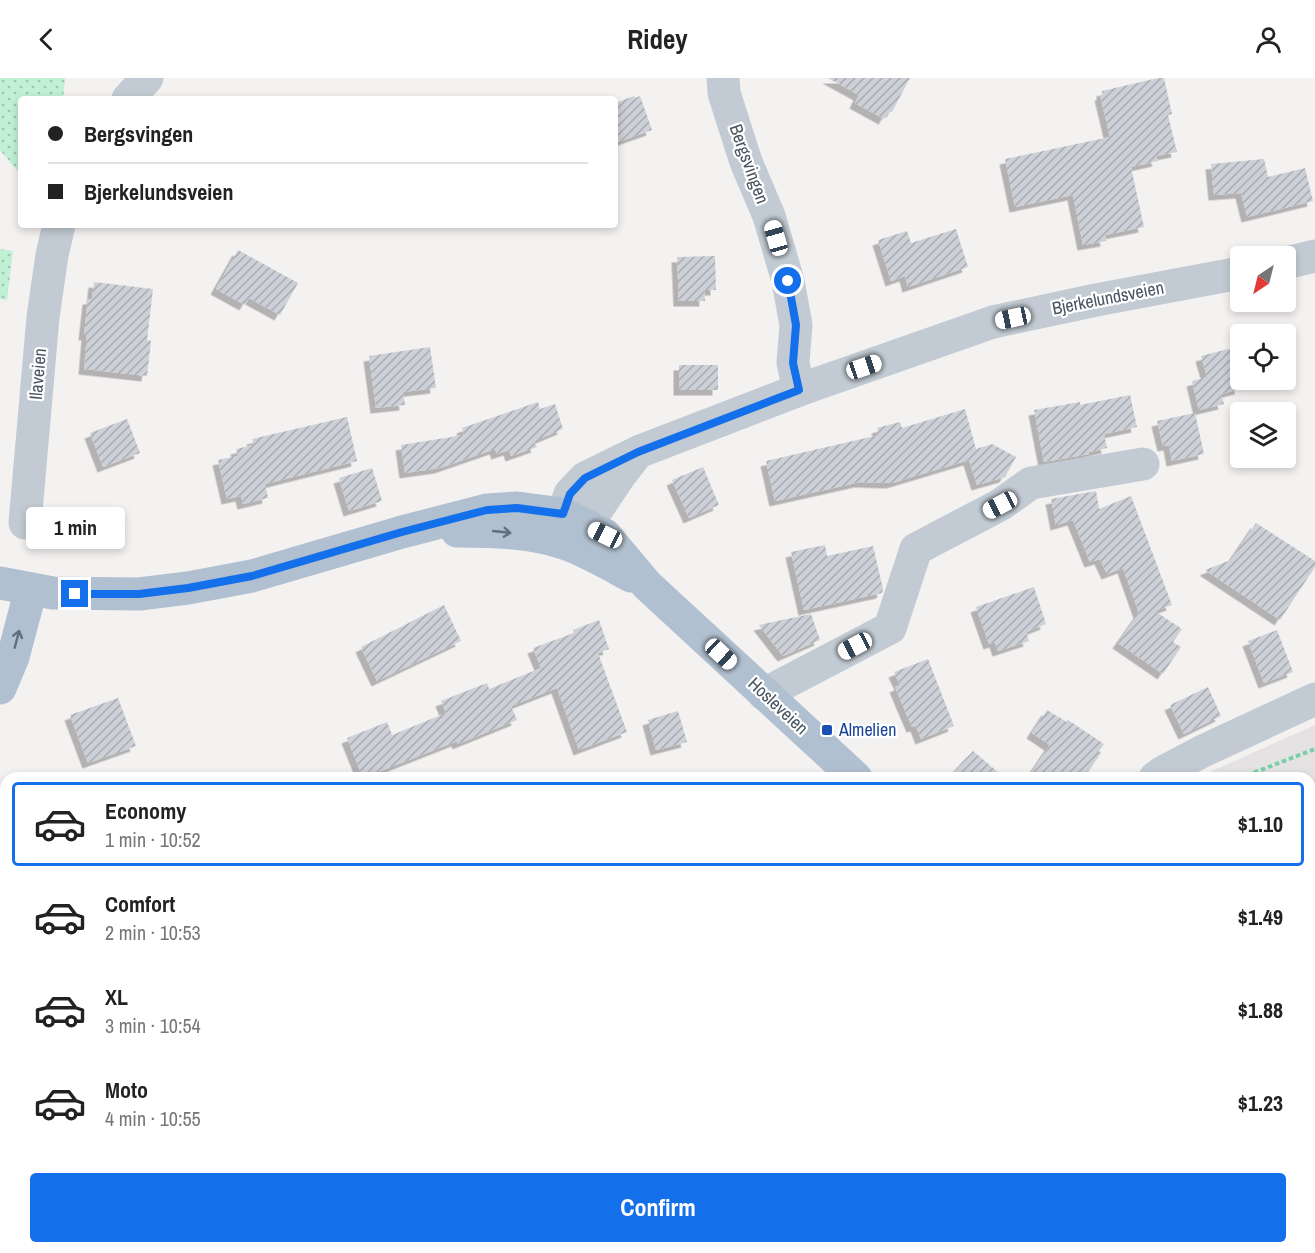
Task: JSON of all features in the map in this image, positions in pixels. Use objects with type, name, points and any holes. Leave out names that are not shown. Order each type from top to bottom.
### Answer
[{"type":"main road","points":[[0,688],[13,657],[15,586],[53,593],[139,594],[188,588],[252,576],[402,532],[487,510],[517,508],[571,527]]},
{"type":"main road","name":"Hosleveien","points":[[571,527],[605,535],[646,585],[849,772]]},
{"type":"street","points":[[131,96],[147,78]]},
{"type":"street","name":"Bergsvingen","points":[[723,78],[724,93],[746,162],[769,216],[788,281],[796,325],[793,363],[799,390]]},
{"type":"street","name":"Ilaveien","points":[[25,523],[43,317],[58,228]]},
{"type":"street","points":[[1296,261],[1315,256]]},
{"type":"street","name":"Bjerkelundsveien","points":[[571,527],[620,475],[638,452],[799,390],[993,322],[1230,275]]},
{"type":"street","points":[[764,694],[890,628],[916,549],[1000,505],[1031,483],[1143,464]]},
{"type":"street","points":[[1163,772],[1315,699]]},
{"type":"path","points":[[1256,772],[1315,749]]},
{"type":"shaded area","points":[[1315,725],[1315,772],[1212,771]]},
{"type":"green space","points":[[0,78],[65,78],[63,96],[18,96],[18,171],[0,150]]},
{"type":"green space","points":[[0,249],[13,251],[7,300],[0,299]]},
{"type":"building","points":[[828,78],[910,78],[892,112],[889,111],[884,119],[855,103],[859,95]]},
{"type":"building","points":[[1164,78],[1172,114],[1168,115],[1177,152],[1156,156],[1158,161],[1131,167],[1144,227],[1105,235],[1106,241],[1083,245],[1073,195],[1015,207],[1005,159],[1110,137],[1100,95],[1102,91]]},
{"type":"building","points":[[640,96],[652,130],[618,142],[618,102]]},
{"type":"building","points":[[1264,159],[1268,177],[1305,168],[1313,201],[1247,217],[1241,193],[1214,195],[1211,164]]},
{"type":"building","points":[[956,229],[968,267],[908,287],[905,276],[891,281],[878,240],[907,231],[911,243]]},
{"type":"building","points":[[238,250],[298,283],[280,315],[249,298],[245,305],[216,289]]},
{"type":"building","points":[[715,256],[716,290],[704,290],[705,301],[679,301],[677,257]]},
{"type":"building","points":[[94,282],[153,289],[147,340],[151,341],[147,376],[84,369],[87,335],[84,335],[88,299],[92,299]]},
{"type":"building","points":[[430,347],[436,388],[403,392],[405,405],[376,408],[369,356]]},
{"type":"building","points":[[1230,349],[1230,390],[1236,390],[1221,394],[1224,404],[1199,410],[1192,381],[1207,377],[1201,356]]},
{"type":"building","points":[[679,365],[718,365],[718,390],[679,390]]},
{"type":"building","points":[[1130,395],[1137,427],[1104,434],[1107,448],[1089,452],[1089,454],[1044,462],[1034,410],[1080,402],[1080,405]]},
{"type":"building","points":[[538,402],[540,409],[555,404],[563,429],[534,441],[537,447],[511,456],[509,450],[497,454],[495,449],[440,468],[405,473],[401,445],[464,435],[462,428]]},
{"type":"building","points":[[965,409],[976,449],[992,444],[1016,457],[1005,477],[977,485],[969,460],[892,483],[860,482],[775,501],[766,461],[879,435],[877,428],[900,422],[902,428]]},
{"type":"building","points":[[1195,413],[1204,454],[1172,461],[1169,445],[1163,446],[1157,421]]},
{"type":"building","points":[[347,417],[357,461],[265,484],[268,498],[243,504],[241,496],[227,499],[218,460],[238,456],[236,449],[254,445],[252,439]]},
{"type":"building","points":[[127,419],[140,453],[103,467],[90,433]]},
{"type":"building","points":[[703,467],[719,505],[689,518],[672,480]]},
{"type":"building","points":[[372,468],[382,501],[349,511],[339,478]]},
{"type":"building","points":[[1096,491],[1099,509],[1131,496],[1172,605],[1155,611],[1182,629],[1173,642],[1181,647],[1163,674],[1118,643],[1139,613],[1123,568],[1107,574],[1100,559],[1090,562],[1073,520],[1056,525],[1051,499]]},
{"type":"building","points":[[1256,523],[1315,561],[1315,567],[1280,620],[1205,570],[1231,560]]},
{"type":"building","points":[[825,545],[827,556],[873,546],[882,593],[804,610],[791,552]]},
{"type":"building","points":[[1034,587],[1046,624],[1026,632],[1029,641],[998,651],[995,642],[989,644],[976,607]]},
{"type":"building","points":[[444,605],[461,641],[377,681],[361,647]]},
{"type":"building","points":[[811,614],[820,640],[783,656],[759,625]]},
{"type":"building","points":[[599,620],[609,649],[598,653],[627,732],[579,750],[557,688],[511,706],[517,720],[378,772],[361,772],[347,738],[387,722],[392,735],[446,713],[441,701],[487,683],[489,689],[541,668],[533,648],[574,633],[573,630]]},
{"type":"building","points":[[1277,630],[1293,672],[1264,683],[1248,641]]},
{"type":"building","points":[[928,659],[954,726],[921,739],[916,726],[912,727],[895,687],[900,685],[894,672]]},
{"type":"building","points":[[1208,687],[1221,716],[1184,734],[1170,705]]},
{"type":"building","points":[[118,698],[136,746],[88,763],[70,715]]},
{"type":"building","points":[[1047,710],[1067,722],[1068,720],[1104,744],[1099,751],[1101,753],[1088,772],[1032,772],[1050,745],[1032,733]]},
{"type":"building","points":[[678,711],[687,742],[656,750],[648,720]]},
{"type":"building","points":[[973,751],[998,772],[954,772]]},
{"type":"place","name":"Almelien","points":[[827,730]]},
{"type":"route","points":[[75,594],[139,594],[252,576],[402,532],[487,510],[517,508],[563,514],[570,494],[585,478],[638,452],[799,390],[793,363],[796,325],[788,281]]}]
